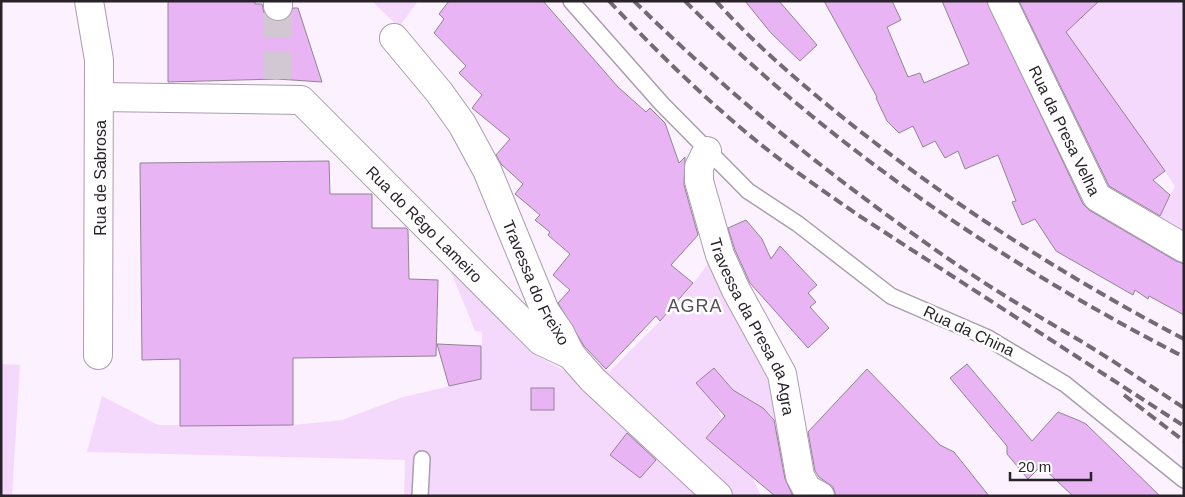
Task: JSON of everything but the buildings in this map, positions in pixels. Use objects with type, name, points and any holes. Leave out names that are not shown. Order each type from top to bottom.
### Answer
[{"type":"street","name":"Rua de Sabrosa","points":[[89,1],[99,60],[100,97],[98,355]]},
{"type":"street","name":"Rua da Presa Velha","points":[[1002,1],[1097,197],[1184,248]]},
{"type":"street","name":"Travessa do Freixo","points":[[394,38],[439,92],[462,124],[487,170],[545,311],[560,333],[570,355],[593,380],[718,496]]},
{"type":"street","name":"Rua do Rêgo Lameiro","points":[[100,97],[278,89],[301,100],[541,341],[570,355]]},
{"type":"street","name":"Travessa da Presa da Agra","points":[[707,150],[699,167],[698,181],[720,255],[736,290],[782,374],[800,476],[807,489],[820,496]]},
{"type":"lane","name":"Rua da China","points":[[571,1],[662,104],[748,191],[798,224],[891,296],[988,338],[1026,358],[1065,384],[1184,480]]},
{"type":"lane","points":[[420,496],[422,459]]},
{"type":"shaded area","points":[[372,1],[418,1],[399,27]]},
{"type":"shaded area","points":[[1099,1],[1184,1],[1184,234],[1158,220],[1175,186],[1066,32]]},
{"type":"shaded area","points":[[714,256],[778,378],[793,470],[765,444],[780,430],[773,418],[763,408],[739,393],[735,398],[727,393],[732,388],[715,368],[697,383],[715,404],[722,419],[707,438],[752,477],[761,496],[729,496],[591,367],[597,361],[609,372],[680,301]]},
{"type":"shaded area","points":[[445,257],[536,346],[534,354],[569,373],[707,496],[404,496],[405,460],[87,452],[102,396],[158,425],[293,425],[342,420],[403,397],[481,379],[482,332],[475,331]]},
{"type":"shaded area","points":[[1,364],[20,365],[12,496],[1,496]]},
{"type":"tunnel","points":[[277,79],[278,6]]},
{"type":"railway","points":[[609,1],[663,57],[739,127],[796,171],[858,215],[1184,426]]},
{"type":"railway","points":[[634,1],[748,106],[869,202],[968,272],[1105,356],[1184,408]]},
{"type":"railway","points":[[685,1],[799,105],[859,153],[921,198],[984,242],[1050,282],[1116,321],[1184,357]]},
{"type":"railway","points":[[716,1],[766,52],[801,83],[895,158],[1015,241],[1099,292],[1184,339]]},
{"type":"railway","points":[[1124,395],[1184,441]]},
{"type":"district","name":"AGRA","points":[[695,306]]}]
